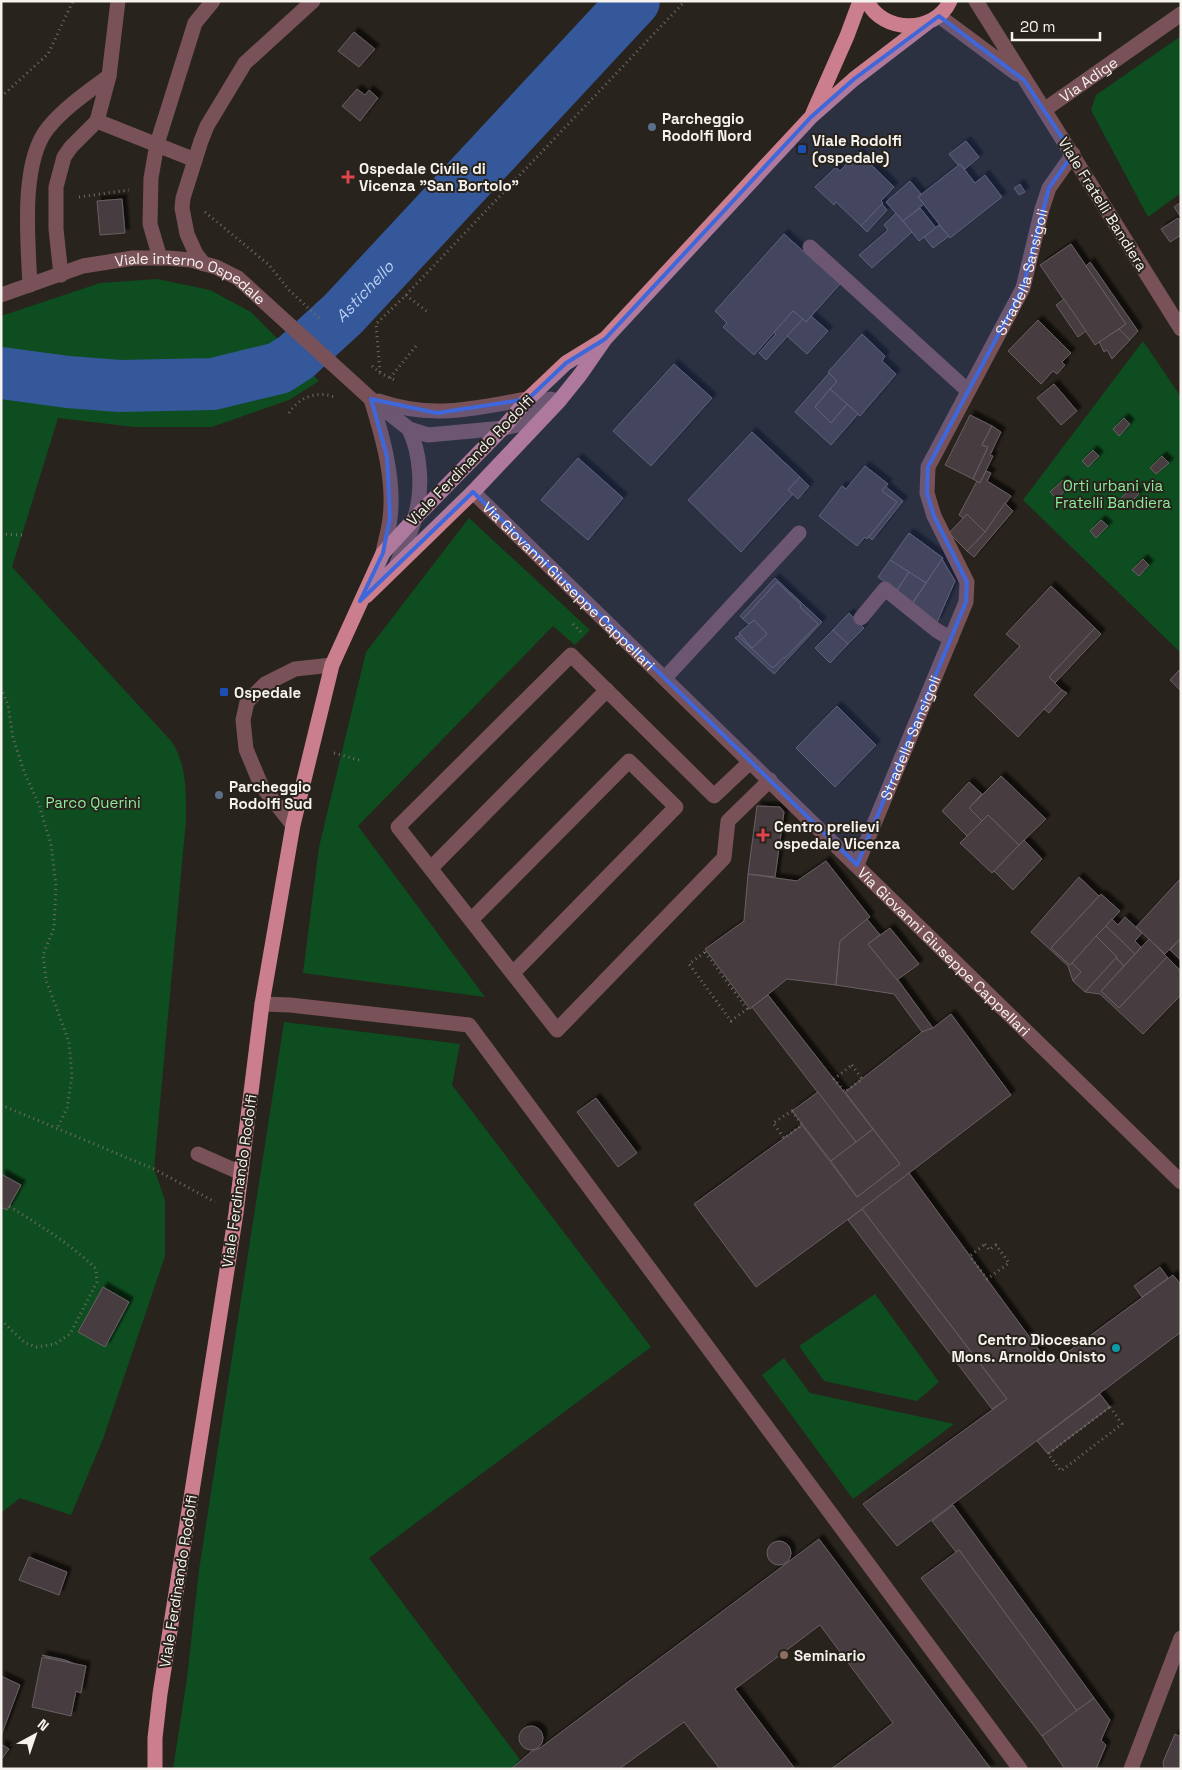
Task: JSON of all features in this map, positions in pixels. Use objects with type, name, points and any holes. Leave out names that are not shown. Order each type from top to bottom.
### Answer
[{"type":"main road","name":"Viale Ferdinando Rodolfi","points":[[811,117],[847,36],[860,1]]},
{"type":"main road","points":[[867,1],[878,15],[888,22],[901,26],[914,26],[933,20],[950,1]]},
{"type":"main road","name":"Viale Ferdinando Rodolfi","points":[[360,601],[473,492],[559,401],[580,375],[604,339],[811,117],[854,79],[933,20]]},
{"type":"main road","name":"Viale Ferdinando Rodolfi","points":[[155,1769],[155,1738],[160,1694],[236,1213],[262,1004],[293,825],[332,666],[382,553],[504,427],[528,399],[566,363],[604,339]]},
{"type":"street","points":[[61,274],[56,229],[56,187],[64,157],[71,146],[97,121],[109,76],[118,1]]},
{"type":"street","points":[[160,258],[150,224],[151,178],[156,144],[195,23],[213,1]]},
{"type":"street","points":[[204,264],[196,254],[186,234],[182,208],[183,198],[207,126],[245,63],[313,1]]},
{"type":"street","name":"Viale Fratelli Bandiera","points":[[976,1],[1181,329]]},
{"type":"street","name":"Via Adige","points":[[1044,110],[1181,14]]},
{"type":"street","name":"Viale Fratelli Bandiera","points":[[933,20],[1024,80]]},
{"type":"street","points":[[30,284],[27,192],[38,146],[47,129],[68,107],[109,76]]},
{"type":"street","points":[[97,121],[195,160]]},
{"type":"street","name":"Stradella Sansigoli","points":[[857,865],[966,602],[967,582],[934,516],[927,493],[928,467],[967,390],[1023,288],[1042,208],[1049,188],[1073,154]]},
{"type":"street","points":[[810,247],[967,390]]},
{"type":"street","name":"Viale interno Ospedale","points":[[1,295],[83,266],[104,262],[133,258],[160,258],[191,260],[204,264],[238,278],[371,399],[409,429]]},
{"type":"street","points":[[371,399],[423,412],[437,412],[464,411],[528,399]]},
{"type":"street","points":[[371,399],[387,457],[390,488],[390,517],[382,553]]},
{"type":"street","points":[[409,429],[428,435],[518,425],[539,403],[550,399],[559,401]]},
{"type":"street","points":[[396,568],[416,517],[419,484],[414,439],[409,429]]},
{"type":"street","name":"Via Giovanni Giuseppe Cappellari","points":[[473,492],[1181,1182]]},
{"type":"street","name":"Via Giovanni Giuseppe Cappellari","points":[[665,678],[799,533]]},
{"type":"street","points":[[861,618],[885,589],[936,630],[951,639]]},
{"type":"street","points":[[750,762],[714,796],[571,655],[398,827],[557,1030],[724,858],[728,822],[770,780]]},
{"type":"street","points":[[293,825],[261,785],[246,749],[243,720],[246,702],[265,684],[295,669],[332,666]]},
{"type":"street","points":[[431,868],[607,690]]},
{"type":"street","points":[[471,920],[630,761],[676,808],[513,973]]},
{"type":"street","points":[[262,1004],[290,1005],[469,1025],[1020,1769]]},
{"type":"street","points":[[198,1154],[241,1173]]},
{"type":"street","points":[[1131,1769],[1181,1638]]},
{"type":"street","points":[[1140,1742],[1141,1769]]},
{"type":"path","points":[[1,97],[9,92],[48,54],[73,1]]},
{"type":"path","points":[[403,384],[380,373],[376,324],[406,295],[685,1]]},
{"type":"path","points":[[183,198],[191,200],[269,265],[289,290]]},
{"type":"path","points":[[406,295],[428,313]]},
{"type":"path","points":[[390,378],[416,346]]},
{"type":"path","points":[[1,534],[22,536]]},
{"type":"path","points":[[1,688],[8,705],[13,738],[52,844],[56,886],[54,928],[43,955],[46,980],[69,1042],[72,1076],[67,1108],[57,1129]]},
{"type":"path","points":[[705,952],[748,1009],[731,1021],[689,964],[705,952]]},
{"type":"path","points":[[852,1065],[862,1079],[845,1092],[834,1079],[852,1065]]},
{"type":"path","points":[[1,1106],[154,1169],[236,1213]]},
{"type":"path","points":[[792,1111],[802,1125],[784,1138],[772,1123],[792,1111]]},
{"type":"path","points":[[1,1320],[25,1343],[37,1346],[55,1344],[70,1334],[97,1282],[96,1269],[82,1255],[9,1206]]},
{"type":"path","points":[[985,1244],[989,1250],[996,1245],[1008,1263],[987,1279],[970,1256],[985,1244]]},
{"type":"path","points":[[1110,1407],[1122,1424],[1060,1470],[1048,1454],[1110,1407]]},
{"type":"highlighted area","points":[[939,16],[1024,80],[1073,154],[1049,188],[1023,288],[928,467],[927,493],[934,516],[967,582],[966,602],[857,865],[473,492],[360,601],[383,553],[390,517],[387,457],[371,399],[437,413],[528,399],[566,363],[605,339],[811,117],[854,79]]},
{"type":"green space","points":[[1181,36],[1181,193],[1148,217],[1091,110],[1096,95]]},
{"type":"green space","name":"Parco Querini","points":[[157,279],[210,290],[251,312],[319,381],[289,400],[212,427],[134,427],[58,418],[12,567],[172,742],[181,760],[183,770],[186,789],[186,820],[154,1169],[165,1200],[165,1256],[103,1439],[71,1515],[20,1498],[1,1513],[1,316],[100,283]]},
{"type":"green space","name":"Orti urbani via Fratelli Bandiera","points":[[1143,341],[1181,397],[1181,653],[1023,500]]},
{"type":"green space","points":[[469,518],[590,630],[575,645],[553,626],[358,826],[485,997],[303,973],[319,847],[366,652]]},
{"type":"green space","points":[[284,1022],[460,1044],[452,1085],[651,1347],[369,1558],[527,1769],[173,1769],[187,1678],[199,1570]]},
{"type":"green space","points":[[875,1294],[939,1382],[917,1401],[824,1381],[799,1346]]},
{"type":"green space","points":[[784,1358],[810,1393],[954,1424],[853,1499],[762,1375]]},
{"type":"building","points":[[354,32],[375,49],[359,67],[338,51]]},
{"type":"building","points":[[357,89],[365,95],[369,90],[378,98],[360,121],[342,106]]},
{"type":"building","points":[[966,141],[979,157],[965,169],[960,164],[958,165],[949,154]]},
{"type":"building","points":[[858,152],[894,187],[881,201],[883,203],[861,226],[836,202],[834,205],[815,187],[836,167],[840,171]]},
{"type":"building","points":[[960,164],[975,183],[985,175],[1002,197],[950,238],[918,197]]},
{"type":"building","points":[[910,181],[921,194],[918,197],[924,204],[903,221],[886,202]]},
{"type":"building","points":[[1020,184],[1025,192],[1019,195],[1014,188]]},
{"type":"building","points":[[122,199],[125,233],[100,235],[97,201]]},
{"type":"building","points":[[1181,202],[1181,217],[1174,207]]},
{"type":"building","points":[[882,204],[887,210],[867,232],[861,226]]},
{"type":"building","points":[[920,208],[936,228],[919,241],[903,221]]},
{"type":"building","points":[[896,213],[912,232],[872,268],[859,255],[888,230],[884,225]]},
{"type":"building","points":[[1178,218],[1181,223],[1181,235],[1170,242],[1161,229]]},
{"type":"building","points":[[939,225],[949,236],[933,248],[924,237]]},
{"type":"building","points":[[784,234],[840,284],[806,322],[793,311],[754,355],[723,327],[727,323],[715,311]]},
{"type":"building","points":[[1071,244],[1126,324],[1095,345],[1040,265]]},
{"type":"building","points":[[1090,262],[1138,331],[1130,340],[1119,329],[1126,324],[1086,266]]},
{"type":"building","points":[[1064,299],[1086,331],[1078,337],[1056,305]]},
{"type":"building","points":[[793,311],[803,319],[766,360],[759,353],[776,334],[774,332]]},
{"type":"building","points":[[811,316],[828,331],[807,354],[787,336],[803,319],[806,322]]},
{"type":"building","points":[[1038,320],[1071,353],[1062,362],[1065,365],[1057,374],[1053,371],[1041,384],[1008,351]]},
{"type":"building","points":[[1119,329],[1130,340],[1112,359],[1107,350],[1104,352],[1099,342]]},
{"type":"building","points":[[862,334],[885,356],[882,361],[896,374],[860,416],[830,389],[837,381],[828,372]]},
{"type":"building","points":[[674,364],[712,398],[651,466],[613,431]]},
{"type":"building","points":[[829,373],[837,381],[815,407],[831,423],[847,404],[858,414],[831,445],[795,412]]},
{"type":"building","points":[[1054,384],[1077,411],[1061,425],[1037,398]]},
{"type":"building","points":[[830,389],[847,404],[831,423],[815,407]]},
{"type":"building","points":[[970,415],[992,426],[982,445],[988,447],[973,479],[945,465]]},
{"type":"building","points":[[1124,418],[1130,424],[1119,436],[1113,429]]},
{"type":"building","points":[[992,426],[1001,432],[990,455],[993,456],[980,483],[973,479],[988,447],[982,445]]},
{"type":"building","points":[[752,432],[800,477],[788,490],[793,494],[741,552],[688,500]]},
{"type":"building","points":[[1093,450],[1099,456],[1088,467],[1082,461]]},
{"type":"building","points":[[1162,456],[1169,463],[1156,474],[1150,468]]},
{"type":"building","points":[[578,458],[623,498],[588,540],[541,500]]},
{"type":"building","points":[[865,466],[888,484],[882,491],[897,502],[867,539],[865,537],[857,546],[819,516],[842,486],[846,489]]},
{"type":"building","points":[[986,471],[991,473],[987,481],[1011,496],[985,532],[967,514],[963,518],[959,515],[977,481],[980,483]]},
{"type":"building","points":[[800,477],[809,486],[798,499],[788,490]]},
{"type":"building","points":[[1063,480],[1069,486],[1057,499],[1050,492]]},
{"type":"building","points":[[885,486],[903,501],[872,540],[869,537],[897,502],[882,491]]},
{"type":"building","points":[[1132,487],[1139,494],[1127,506],[1120,499]]},
{"type":"building","points":[[1005,503],[1013,511],[974,557],[967,551],[985,532]]},
{"type":"building","points":[[967,514],[985,532],[967,551],[949,533]]},
{"type":"building","points":[[1101,520],[1108,526],[1096,538],[1090,531]]},
{"type":"building","points":[[909,533],[943,558],[926,583],[890,560]]},
{"type":"building","points":[[942,559],[955,581],[937,622],[911,606]]},
{"type":"building","points":[[1143,559],[1149,565],[1139,576],[1132,570]]},
{"type":"building","points":[[890,560],[909,572],[897,590],[878,577]]},
{"type":"building","points":[[909,572],[926,583],[912,603],[896,592]]},
{"type":"building","points":[[775,578],[822,622],[774,674],[735,638],[738,636],[773,668],[818,624],[777,582],[743,619],[740,616]]},
{"type":"building","points":[[777,582],[818,624],[773,668],[738,636],[740,634],[752,648],[767,634],[754,620],[749,624],[743,619]]},
{"type":"building","points":[[1051,586],[1095,628],[1049,677],[1062,690],[1018,737],[974,695],[1020,646],[1006,634]]},
{"type":"building","points":[[849,613],[864,628],[848,644],[833,630]]},
{"type":"building","points":[[754,620],[767,634],[752,648],[739,633]]},
{"type":"building","points":[[1095,628],[1101,634],[1055,683],[1049,677]]},
{"type":"building","points":[[833,630],[848,644],[830,663],[815,648]]},
{"type":"building","points":[[1179,670],[1181,672],[1181,691],[1170,680]]},
{"type":"building","points":[[1062,690],[1067,693],[1049,713],[1044,709]]},
{"type":"building","points":[[837,706],[876,745],[835,787],[796,748]]},
{"type":"building","points":[[1001,776],[1046,819],[1019,845],[988,815],[982,821],[969,808]]},
{"type":"building","points":[[969,782],[982,794],[969,808],[982,821],[967,836],[942,811]]},
{"type":"building","points":[[757,806],[780,807],[784,812],[775,877],[748,874]]},
{"type":"building","points":[[988,815],[1019,845],[992,873],[960,843]]},
{"type":"building","points":[[1024,840],[1042,859],[1013,890],[994,871]]},
{"type":"building","points":[[826,861],[870,917],[840,941],[836,985],[787,979],[750,1009],[705,949],[744,921],[748,874],[797,881]]},
{"type":"building","points":[[1079,877],[1099,896],[1051,948],[1081,972],[1073,981],[1068,966],[1031,932]]},
{"type":"building","points":[[1180,879],[1181,938],[1165,954],[1136,927]]},
{"type":"building","points":[[1101,894],[1120,911],[1070,965],[1051,948]]},
{"type":"building","points":[[1125,917],[1142,933],[1135,941],[1141,947],[1135,954],[1106,926],[1112,919],[1118,925]]},
{"type":"building","points":[[867,919],[880,935],[868,944],[898,980],[933,1028],[922,1032],[894,994],[836,985],[840,941]]},
{"type":"building","points":[[1106,926],[1135,954],[1124,966],[1096,936]]},
{"type":"building","points":[[890,928],[919,964],[897,980],[868,944]]},
{"type":"building","points":[[1096,936],[1117,957],[1085,992],[1073,981],[1081,972],[1072,963]]},
{"type":"building","points":[[1181,938],[1181,960],[1170,950]]},
{"type":"building","points":[[1149,939],[1167,957],[1119,1008],[1101,991]]},
{"type":"building","points":[[1167,957],[1181,971],[1181,995],[1143,1034],[1100,994],[1085,992],[1116,958],[1124,966],[1101,991],[1119,1008]]},
{"type":"building","points":[[768,995],[873,1129],[856,1142],[752,1007]]},
{"type":"building","points":[[951,1014],[1011,1095],[756,1287],[694,1204],[802,1125],[857,1197],[900,1164],[845,1092],[922,1032],[933,1028]]},
{"type":"building","points":[[818,1092],[856,1142],[831,1161],[792,1111]]},
{"type":"building","points":[[596,1098],[637,1153],[618,1167],[577,1112]]},
{"type":"building","points":[[873,1129],[900,1164],[857,1197],[831,1161]]},
{"type":"building","name":"Centro Diocesano Mons. Arnoldo Onisto","points":[[909,1173],[1050,1365],[1173,1275],[1181,1285],[1181,1332],[897,1546],[863,1504],[1007,1399],[862,1209]]},
{"type":"building","points":[[1,1174],[21,1185],[7,1210],[1,1207]]},
{"type":"building","points":[[862,1209],[1007,1399],[992,1409],[848,1220]]},
{"type":"building","points":[[1160,1267],[1168,1278],[1142,1297],[1134,1286]]},
{"type":"building","points":[[103,1287],[129,1302],[105,1347],[78,1332]]},
{"type":"building","points":[[1100,1394],[1110,1407],[1048,1454],[1037,1441]]},
{"type":"building","points":[[953,1505],[1094,1698],[1077,1711],[959,1550],[956,1552],[932,1521]]},
{"type":"building","name":"Seminario","points":[[819,1539],[991,1769],[831,1769],[893,1723],[820,1625],[735,1689],[795,1769],[720,1769],[684,1722],[619,1769],[511,1769],[532,1751],[540,1748]]},
{"type":"building","points":[[779,1541],[788,1544],[791,1553],[788,1562],[779,1565],[770,1562],[767,1553],[770,1544]]},
{"type":"building","points":[[959,1550],[1077,1711],[1042,1736],[921,1578]]},
{"type":"building","points":[[29,1557],[67,1572],[59,1595],[19,1580]]},
{"type":"building","points":[[42,1655],[65,1660],[75,1664],[52,1659]]},
{"type":"building","points":[[42,1657],[86,1666],[81,1693],[76,1691],[71,1716],[32,1707]]},
{"type":"building","points":[[1,1676],[20,1685],[1,1736]]},
{"type":"building","points":[[1094,1698],[1110,1720],[1101,1740],[1106,1745],[1096,1769],[1065,1769],[1042,1736]]},
{"type":"building","points":[[526,1726],[536,1726],[543,1733],[543,1743],[536,1750],[526,1750],[519,1743],[519,1733]]},
{"type":"building","points":[[1175,1734],[1181,1737],[1181,1769],[1164,1769],[1163,1762]]},
{"type":"building","points":[[1,1744],[9,1749],[1,1760]]},
{"type":"waterway","name":"Astichello","points":[[1,373],[68,382],[120,386],[213,384],[279,368],[296,357],[343,314],[634,1]]},
{"type":"place","name":"Parcheggio Rodolfi Nord","points":[[652,127]]},
{"type":"place","name":"Viale Rodolfi (ospedale)","points":[[802,149]]},
{"type":"place","name":"Ospedale Civile di Vicenza \"San Bortolo\"","points":[[348,177]]},
{"type":"place","name":"Ospedale","points":[[224,692]]},
{"type":"place","name":"Parcheggio Rodolfi Sud","points":[[219,795]]},
{"type":"place","name":"Centro prelievi ospedale Vicenza","points":[[763,835]]},
{"type":"place","name":"Centro Diocesano Mons. Arnoldo Onisto","points":[[1116,1348]]},
{"type":"place","name":"Seminario","points":[[784,1655]]}]
